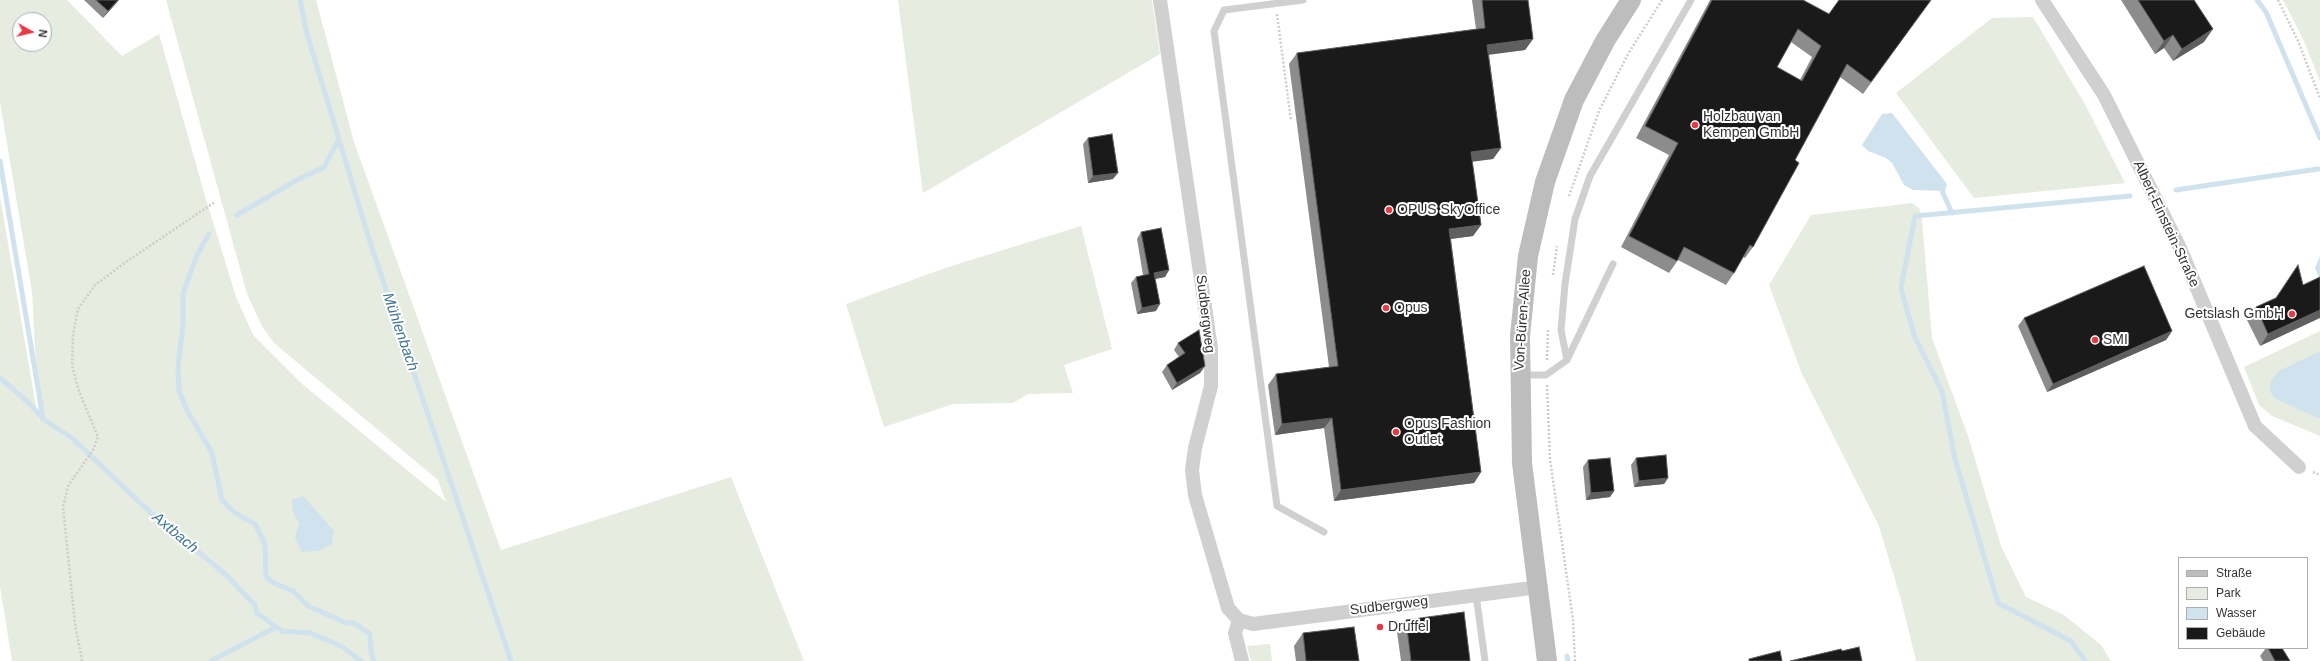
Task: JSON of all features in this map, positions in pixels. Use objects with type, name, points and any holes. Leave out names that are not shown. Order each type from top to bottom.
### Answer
[{"type":"street","name":"Sudbergweg","points":[[1160,0],[1211,348],[1211,386],[1195,448],[1192,470],[1195,495],[1228,608],[1239,620],[1253,624],[1539,587]]},
{"type":"street","name":"Von-Büren-Allee","points":[[1547,661],[1539,587],[1522,463],[1519,375],[1520,336],[1528,256],[1545,182],[1574,100],[1605,41],[1631,0]]},
{"type":"street","name":"Albert-Einstein-Straße","points":[[2042,0],[2108,102],[2180,248],[2255,426],[2299,467]]},
{"type":"street","points":[[1239,620],[1235,633],[1242,661]]},
{"type":"lane","points":[[1303,0],[1224,10],[1214,31],[1277,506],[1324,532]]},
{"type":"lane","points":[[1567,360],[1561,330],[1564,284],[1575,219],[1590,176],[1691,0]]},
{"type":"lane","points":[[1519,375],[1546,375],[1567,360],[1614,264]]},
{"type":"lane","points":[[1476,595],[1485,661]]},
{"type":"path","points":[[2278,0],[2298,41],[2320,98]]},
{"type":"path","points":[[1276,4],[1291,121]]},
{"type":"path","points":[[82,661],[75,624],[63,507],[68,486],[93,450],[98,437],[72,366],[72,335],[78,309],[95,285],[126,262],[215,202]]},
{"type":"green space","points":[[0,0],[67,0],[122,56],[159,34],[205,196],[236,297],[253,335],[301,383],[446,502],[438,480],[274,343],[263,328],[247,294],[166,0],[316,0],[354,142],[501,550],[731,477],[804,661],[12,661],[0,586],[0,197],[39,424],[32,292],[0,102]]},
{"type":"green space","points":[[898,0],[1152,0],[1160,54],[923,193]]},
{"type":"green space","points":[[2283,0],[2320,0],[2320,81],[2303,39]]},
{"type":"green space","points":[[2033,17],[2086,106],[2125,183],[1974,198],[1896,93],[1992,18]]},
{"type":"green space","points":[[1912,203],[1919,208],[1922,220],[1932,338],[1968,436],[2001,546],[2026,597],[2064,615],[2101,645],[2111,661],[1916,661],[1902,603],[1879,526],[1802,374],[1769,285],[1811,215]]},
{"type":"green space","points":[[1081,226],[1112,349],[1064,365],[1073,393],[1028,394],[1013,403],[953,404],[884,427],[846,304],[948,267]]},
{"type":"green space","points":[[2320,331],[2320,436],[2272,416],[2259,405],[2244,367]]},
{"type":"green space","points":[[1270,644],[1272,661],[1251,661],[1247,646]]},
{"type":"water","points":[[1892,113],[1947,184],[1945,191],[1913,190],[1904,185],[1892,163],[1886,158],[1868,151],[1862,145],[1882,114]]},
{"type":"water","points":[[2320,256],[2320,280],[2315,268]]},
{"type":"water","points":[[2320,351],[2320,419],[2274,398],[2270,391],[2271,381],[2279,371]]},
{"type":"water","points":[[303,496],[334,531],[332,544],[318,551],[302,552],[295,538],[299,524],[293,512],[292,500]]},
{"type":"building","points":[[96,0],[118,0],[108,11]]},
{"type":"building","points":[[1482,0],[1528,0],[1533,39],[1487,45],[1501,148],[1471,152],[1481,225],[1449,229],[1481,472],[1341,490],[1332,418],[1282,424],[1276,374],[1338,366],[1297,53],[1485,28]]},
{"type":"building","points":[[1712,0],[1803,0],[1829,14],[1839,0],[1931,0],[1871,82],[1847,64],[1795,160],[1799,163],[1753,247],[1750,245],[1734,273],[1684,247],[1677,261],[1629,236],[1678,143],[1645,126]],"holes":[[[1798,29],[1821,46],[1802,81],[1777,67]]]},
{"type":"building","points":[[2138,0],[2194,0],[2213,29],[2182,49],[2173,35],[2164,41]]},
{"type":"building","points":[[1112,134],[1118,173],[1093,176],[1088,138]]},
{"type":"building","points":[[1161,228],[1169,270],[1154,273],[1160,304],[1142,308],[1136,277],[1149,274],[1141,232]]},
{"type":"building","points":[[2298,265],[2303,285],[2320,277],[2320,310],[2268,334],[2256,307],[2276,298]]},
{"type":"building","name":"SMI","points":[[2144,266],[2172,331],[2053,384],[2024,318]]},
{"type":"building","points":[[1199,330],[1205,366],[1177,383],[1167,365],[1185,353],[1178,343]]},
{"type":"building","points":[[1666,455],[1668,478],[1639,481],[1636,458]]},
{"type":"building","points":[[1610,458],[1614,491],[1591,493],[1588,460]]},
{"type":"building","points":[[1464,612],[1470,661],[1411,661],[1406,620]]},
{"type":"building","points":[[1354,627],[1359,661],[1306,661],[1303,633]]},
{"type":"building","points":[[1859,647],[1862,661],[1790,661],[1841,649],[1842,651]]},
{"type":"building","points":[[2269,649],[2283,649],[2290,661],[2275,661]]},
{"type":"building","points":[[1780,651],[1782,661],[1749,661],[1749,659]]},
{"type":"waterway","name":"Mühlenbach","points":[[300,0],[307,34],[371,245],[511,661]]},
{"type":"waterway","points":[[2257,0],[2266,12],[2320,138]]},
{"type":"waterway","points":[[237,215],[295,181],[324,167],[339,139]]},
{"type":"waterway","points":[[0,161],[43,418]]},
{"type":"waterway","points":[[2176,190],[2318,169]]},
{"type":"waterway","points":[[1942,191],[1952,213]]},
{"type":"waterway","points":[[2085,661],[2071,641],[1998,603],[1955,459],[1942,391],[1914,335],[1901,288],[1915,216],[2130,196]]},
{"type":"waterway","points":[[209,234],[197,255],[183,293],[183,324],[178,367],[179,391],[187,410],[212,453],[222,500],[235,513],[255,524],[265,544],[266,577],[274,583],[293,591],[308,606],[346,623],[354,623],[370,634],[371,652],[374,661]]},
{"type":"waterway","name":"Axtbach","points":[[0,378],[30,404],[43,419],[72,438],[150,512],[225,574],[255,605],[257,613],[282,631],[310,633],[341,646],[361,661]]},
{"type":"waterway","points":[[211,661],[276,627]]},
{"type":"waterway","points":[[1567,656],[1568,661]]},
{"type":"place","name":"Holzbau van Kempen GmbH","points":[[1695,125]]},
{"type":"place","name":"OPUS SkyOffice","points":[[1389,210]]},
{"type":"place","name":"Opus","points":[[1386,308]]},
{"type":"place","name":"Getslash GmbH","points":[[2292,314]]},
{"type":"place","name":"SMI","points":[[2095,340]]},
{"type":"place","name":"Opus Fashion Outlet","points":[[1396,432]]},
{"type":"place","name":"Druffel","points":[[1380,627]]}]
